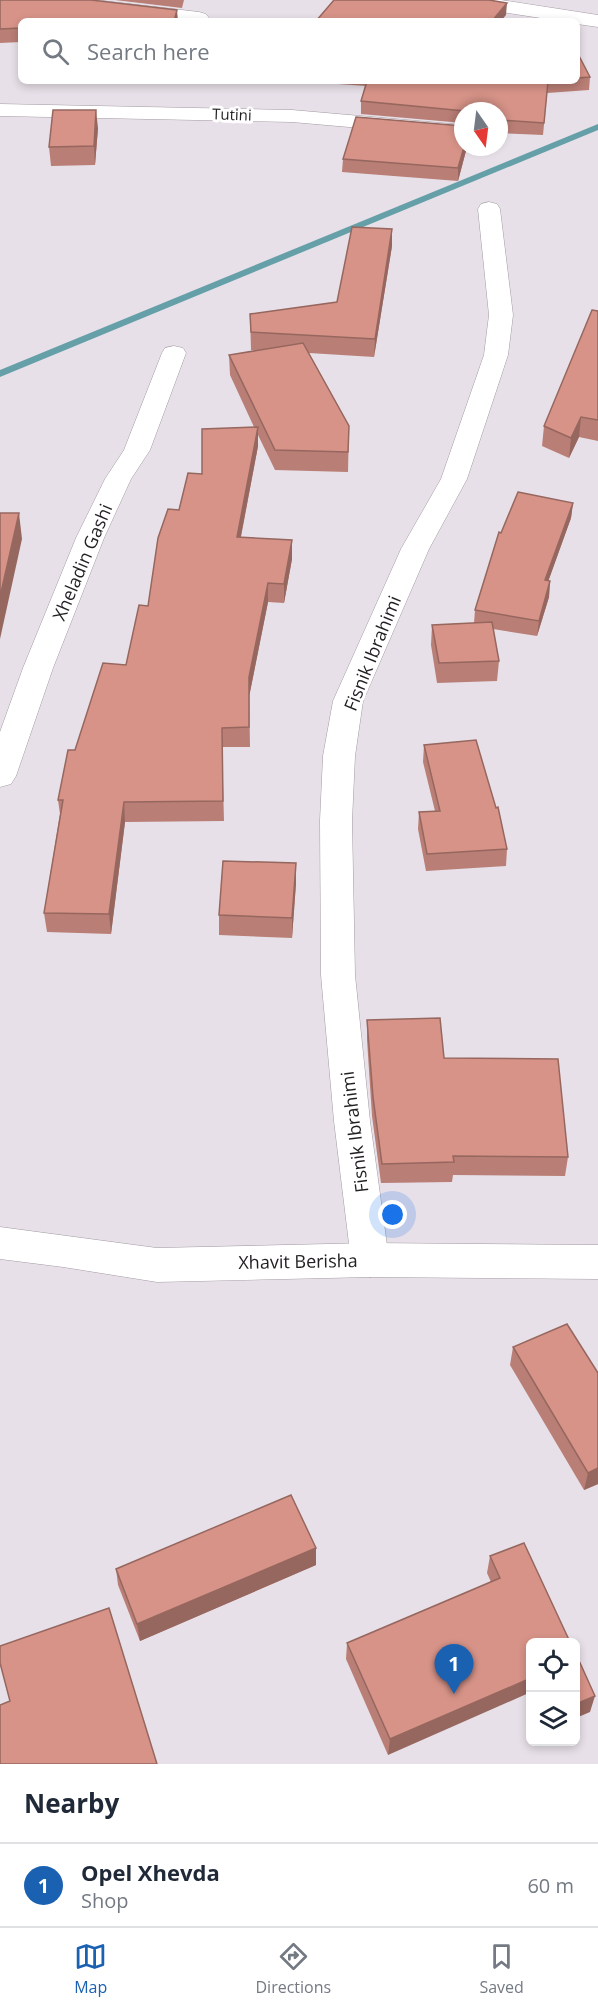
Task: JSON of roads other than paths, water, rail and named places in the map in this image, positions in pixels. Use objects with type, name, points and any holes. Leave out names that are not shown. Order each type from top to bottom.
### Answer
[{"type":"street","points":[[45,0],[112,3],[199,18]]},
{"type":"street","points":[[463,0],[579,18]]},
{"type":"street","points":[[580,18],[598,21]]},
{"type":"street","name":"Tutini","points":[[0,110],[292,116],[454,129]]},
{"type":"street","name":"Fisnik Ibrahimi","points":[[370,1260],[352,1121],[338,975],[336,821],[339,756],[348,701],[415,549],[454,479],[496,355],[501,315],[489,209]]},
{"type":"street","name":"Xheladin Gashi","points":[[0,776],[38,668],[90,538],[118,479],[137,450],[174,353]]},
{"type":"street","name":"Xhavit Berisha","points":[[0,1244],[63,1250],[157,1264],[370,1260],[598,1262]]},
{"type":"waterway","points":[[0,374],[598,127]]},
{"type":"place","name":"Opel Xhevda","points":[[454,1694]]}]
